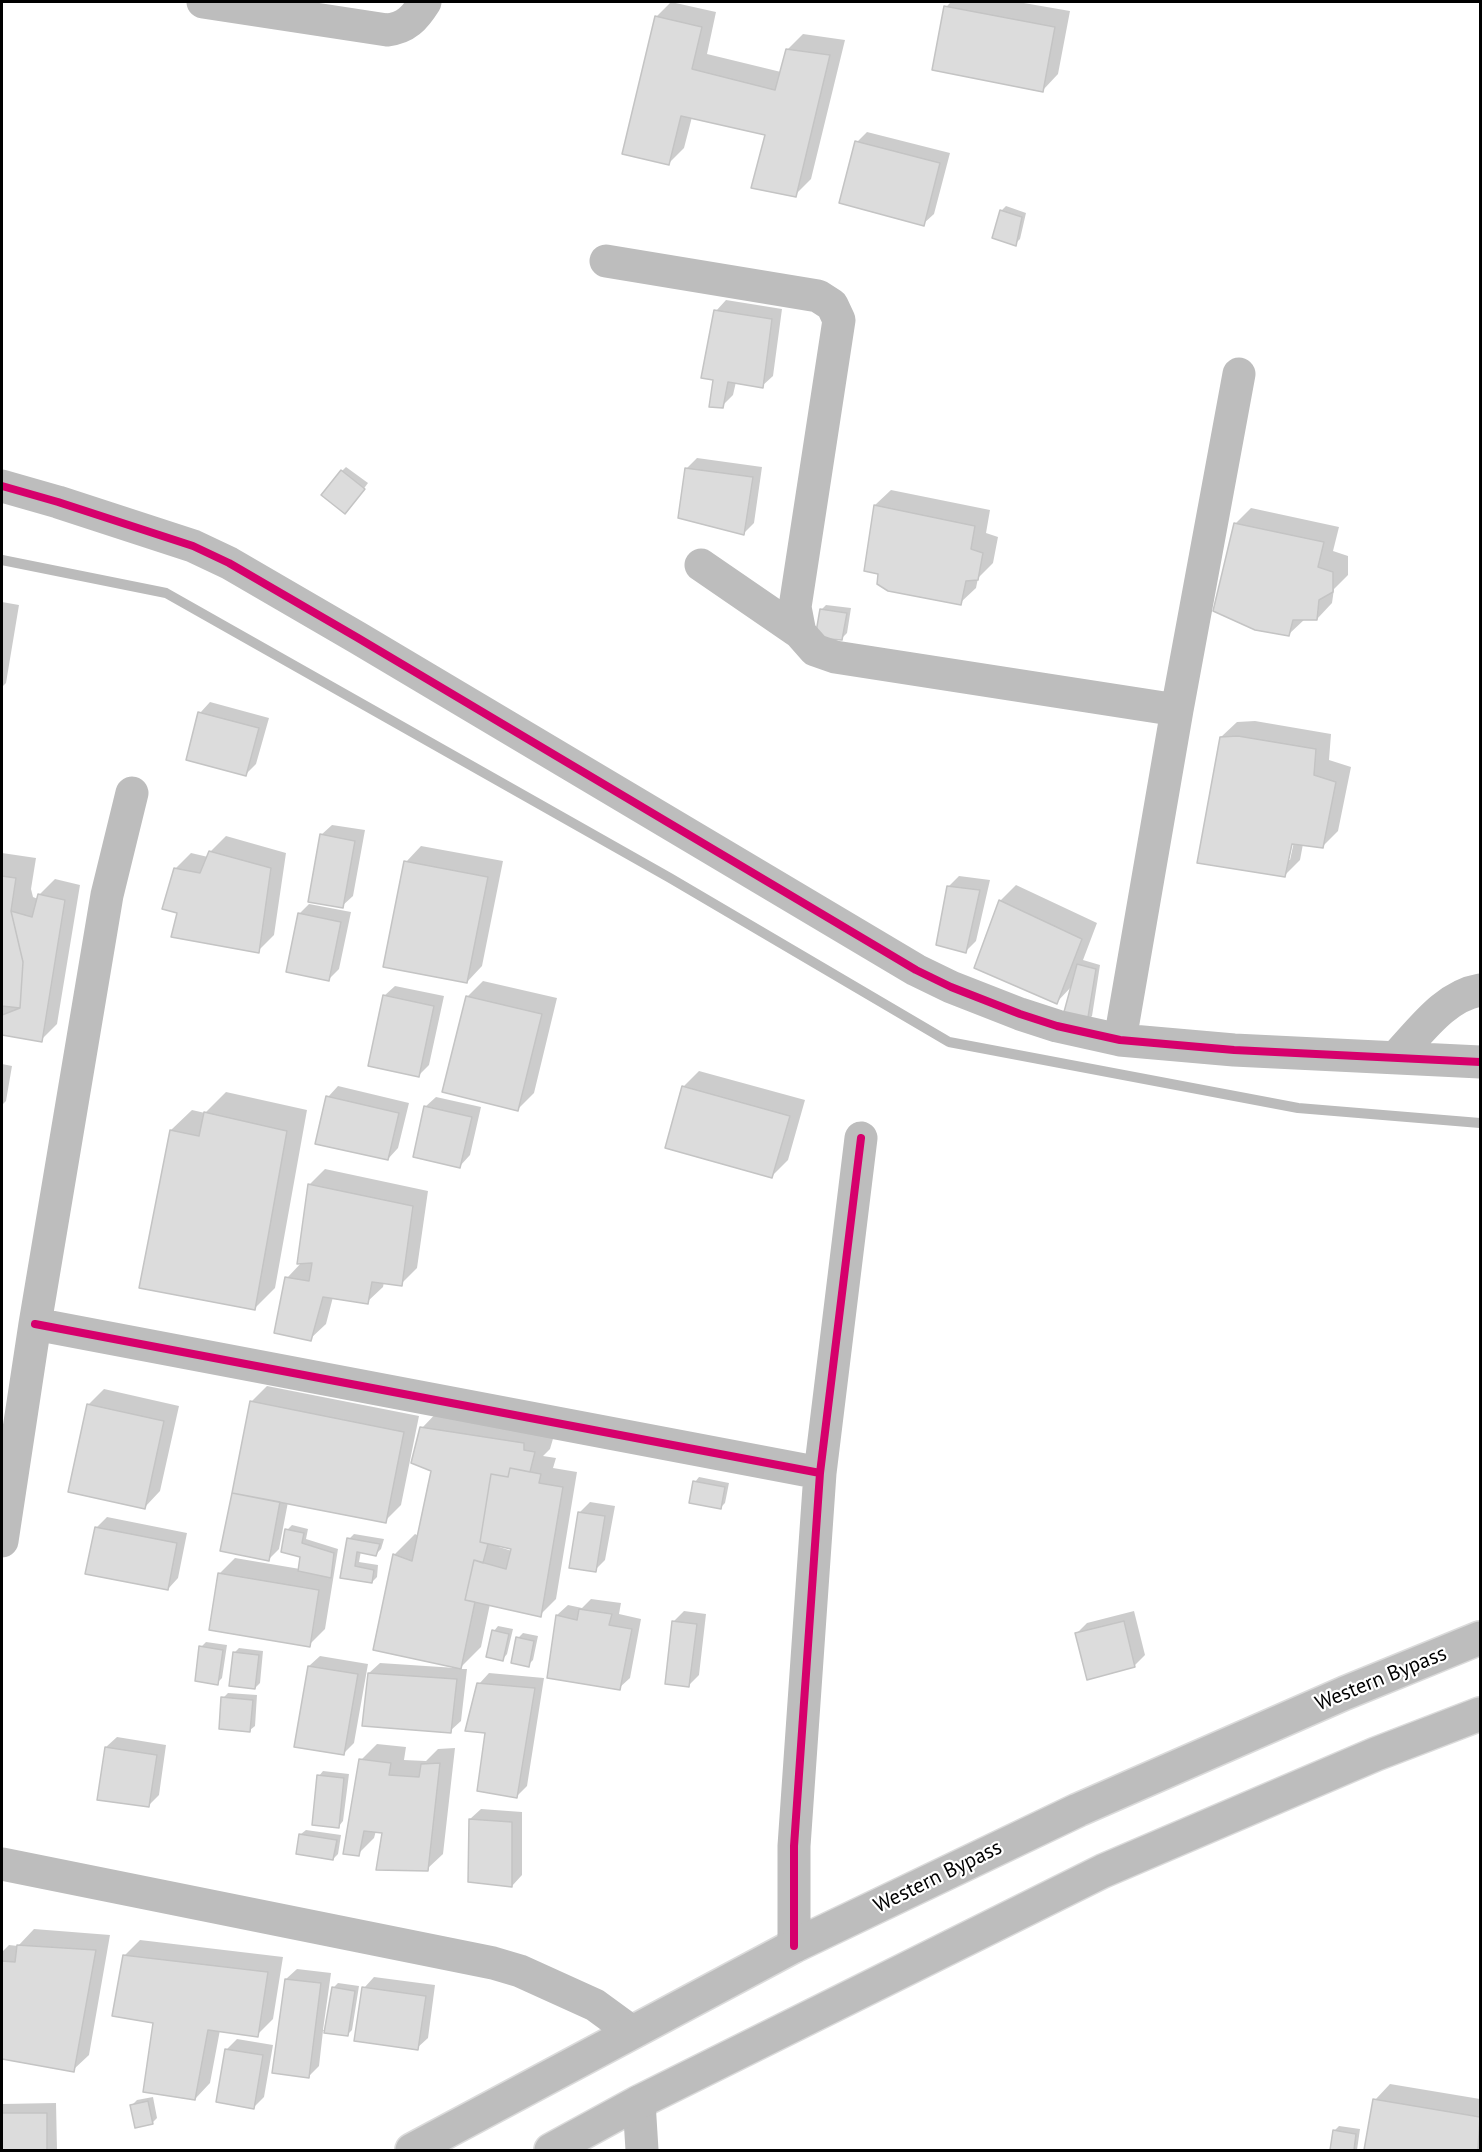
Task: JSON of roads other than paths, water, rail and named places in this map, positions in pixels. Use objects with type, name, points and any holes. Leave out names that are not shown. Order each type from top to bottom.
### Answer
[{"type":"street","points":[[203,2],[387,30],[398,29],[410,22],[425,2]]},
{"type":"street","points":[[606,261],[818,297],[832,305],[839,320],[795,607],[800,633]]},
{"type":"street","points":[[1120,1040],[1177,710],[1239,374]]},
{"type":"street","points":[[2,486],[193,546],[229,563],[916,970],[951,987],[1020,1014],[1057,1026],[1120,1040],[1234,1050],[1480,1062]]},
{"type":"street","points":[[701,565],[800,633],[815,650],[835,657],[1177,710]]},
{"type":"street","points":[[2,1541],[35,1324],[107,895],[132,793]]},
{"type":"street","points":[[1395,1058],[1451,1000],[1480,990]]},
{"type":"street","points":[[794,1946],[794,1846],[820,1473],[861,1138]]},
{"type":"street","points":[[35,1324],[820,1473]]},
{"type":"street","name":"Western Bypass","points":[[412,2151],[794,1946],[1078,1810],[1345,1693],[1480,1638]]},
{"type":"street","points":[[551,2151],[639,2103],[1103,1871],[1376,1754],[1480,1714]]},
{"type":"street","points":[[2,1864],[493,1963],[520,1971],[596,2005],[632,2032]]},
{"type":"street","points":[[639,2103],[642,2151]]},
{"type":"waterway","points":[[2,560],[166,593],[670,878],[949,1042],[1298,1108],[1480,1123]]}]
